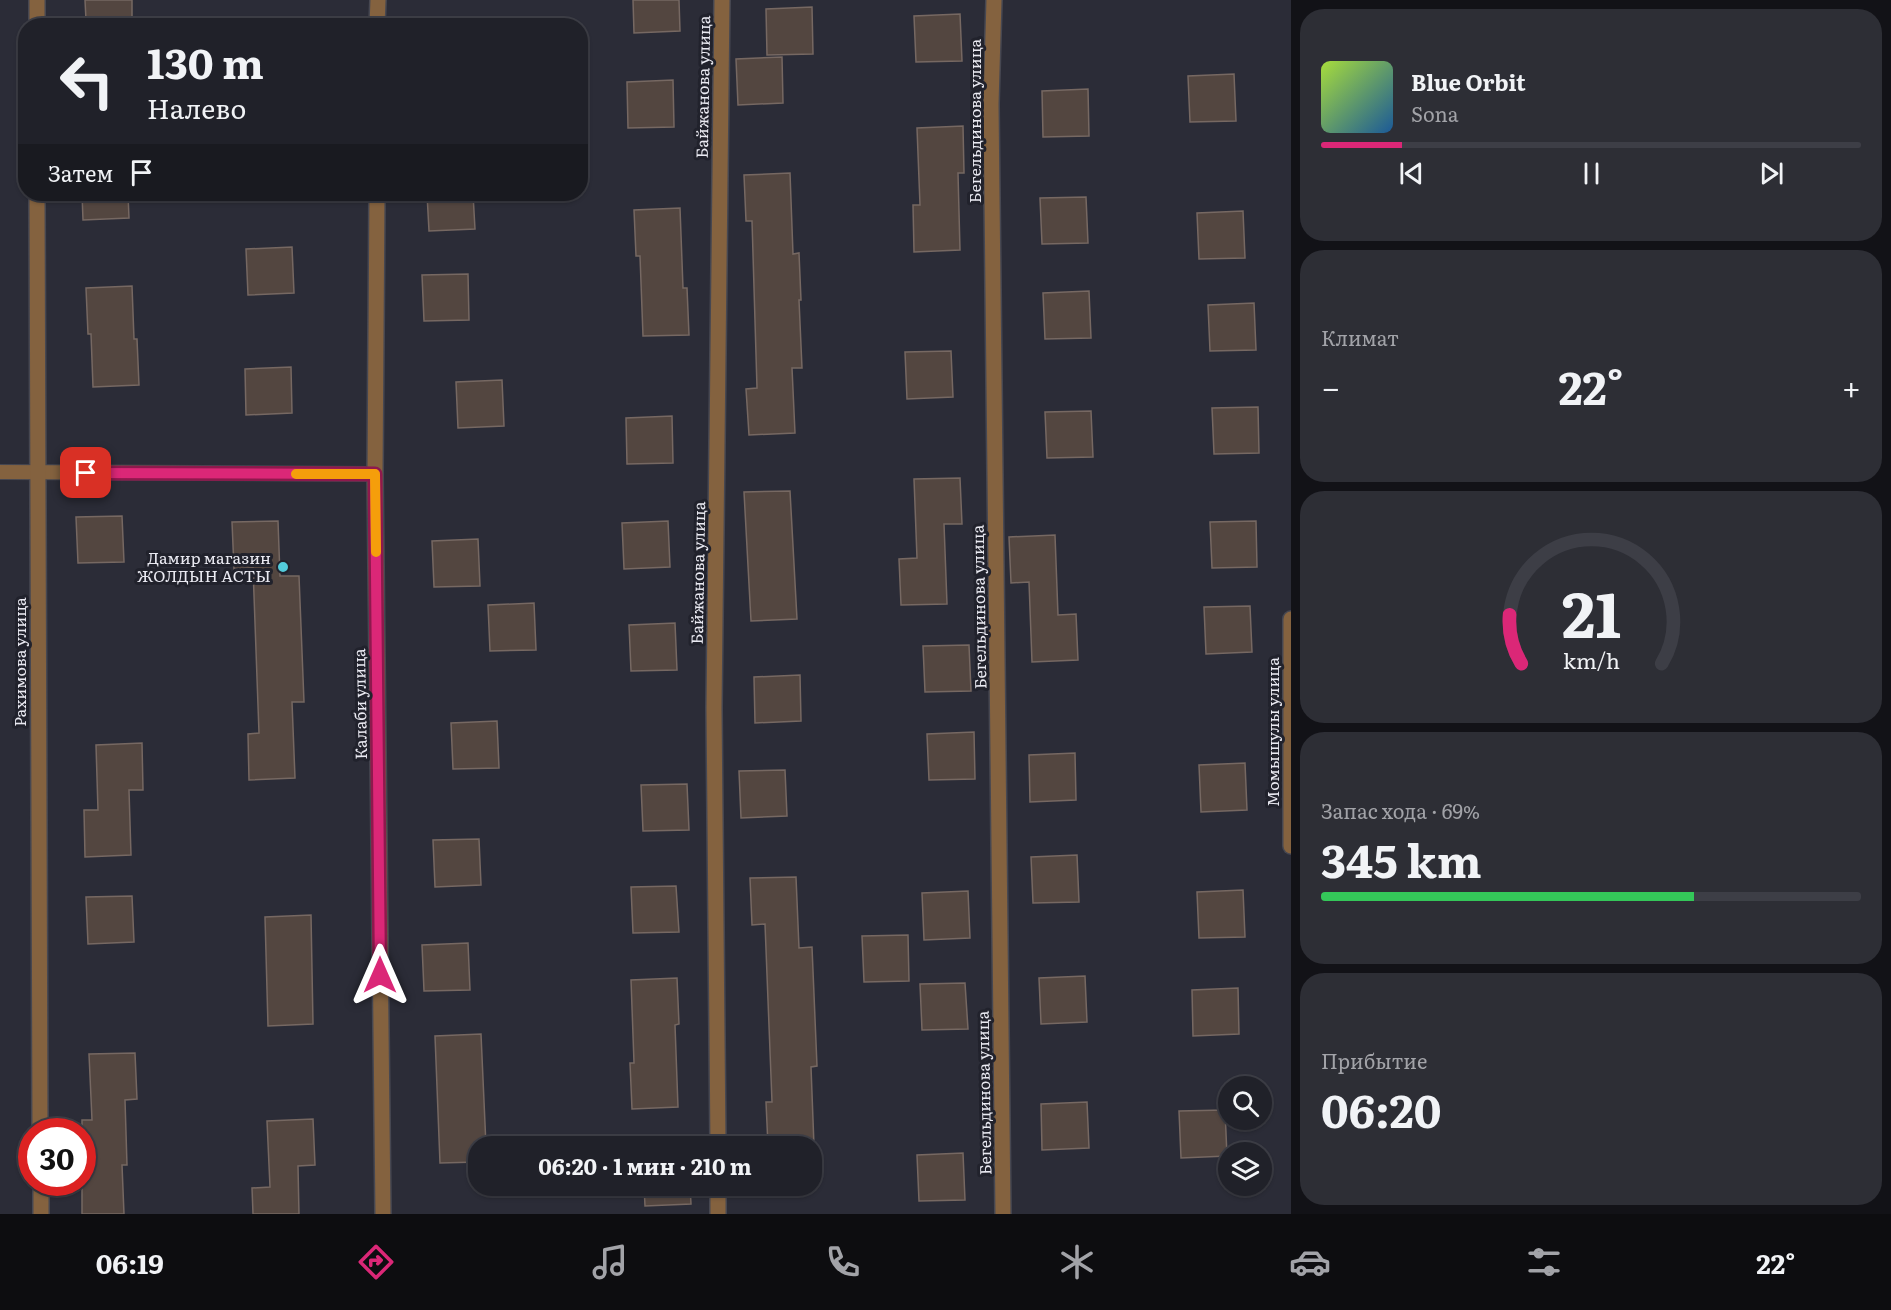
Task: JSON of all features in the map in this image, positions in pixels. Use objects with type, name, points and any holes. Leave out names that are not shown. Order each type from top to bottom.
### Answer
[{"type":"street","points":[[37,0],[37,18]]},
{"type":"street","points":[[377,18],[378,0]]},
{"type":"street","name":"Байжанова улица","points":[[718,1136],[714,708],[722,0]]},
{"type":"street","name":"Бегельдинова улица","points":[[994,0],[992,104],[1003,1214]]},
{"type":"street","name":"Рахимова улица","points":[[37,201],[40,1118]]},
{"type":"street","name":"Калаби улица","points":[[377,201],[375,474],[383,1214]]},
{"type":"street","name":"Момышулы улица","points":[[1291,619],[1291,846]]},
{"type":"street","points":[[40,1196],[41,1214]]},
{"type":"street","points":[[718,1196],[718,1214]]},
{"type":"lane","points":[[0,472],[375,474]]},
{"type":"building","points":[[85,0],[132,0],[132,18],[86,18]]},
{"type":"building","points":[[633,0],[679,0],[680,31],[634,33]]},
{"type":"building","points":[[812,7],[813,54],[767,55],[766,9]]},
{"type":"building","points":[[960,14],[962,61],[916,62],[914,16]]},
{"type":"building","points":[[782,57],[783,103],[738,105],[736,59]]},
{"type":"building","points":[[1234,74],[1236,121],[1190,122],[1188,76]]},
{"type":"building","points":[[673,80],[674,127],[628,128],[627,82]]},
{"type":"building","points":[[1088,89],[1089,136],[1043,137],[1042,91]]},
{"type":"building","points":[[963,126],[964,173],[958,173],[960,250],[914,252],[913,205],[920,205],[917,128]]},
{"type":"building","points":[[790,173],[793,254],[799,253],[801,300],[799,300],[802,368],[792,368],[795,433],[749,435],[746,389],[757,388],[752,221],[746,221],[744,175]]},
{"type":"building","points":[[1086,197],[1088,243],[1042,244],[1040,198]]},
{"type":"building","points":[[82,201],[128,201],[129,218],[83,220]]},
{"type":"building","points":[[427,201],[473,201],[475,229],[429,231]]},
{"type":"building","points":[[680,208],[683,288],[687,288],[689,335],[643,336],[640,256],[636,256],[634,210]]},
{"type":"building","points":[[1243,211],[1245,258],[1199,259],[1197,213]]},
{"type":"building","points":[[292,247],[294,293],[248,295],[246,249]]},
{"type":"building","points":[[468,274],[469,320],[424,321],[422,275]]},
{"type":"building","points":[[132,286],[139,385],[93,387],[86,288]]},
{"type":"building","points":[[1089,291],[1091,338],[1045,339],[1043,293]]},
{"type":"building","points":[[1254,303],[1256,350],[1210,351],[1208,305]]},
{"type":"building","points":[[951,351],[953,397],[907,399],[905,352]]},
{"type":"building","points":[[291,367],[292,413],[246,415],[245,369]]},
{"type":"building","points":[[502,380],[504,426],[458,428],[456,382]]},
{"type":"building","points":[[1258,407],[1259,453],[1214,454],[1212,408]]},
{"type":"building","points":[[1091,411],[1093,457],[1047,458],[1045,412]]},
{"type":"building","points":[[672,416],[673,463],[627,464],[626,418]]},
{"type":"building","points":[[960,478],[962,524],[944,524],[947,604],[901,605],[899,559],[917,558],[914,479]]},
{"type":"building","points":[[790,491],[797,619],[751,621],[744,492]]},
{"type":"building","points":[[122,516],[124,562],[78,563],[76,517]]},
{"type":"building","points":[[278,521],[280,576],[299,576],[304,702],[292,702],[295,778],[249,780],[248,734],[259,733],[253,568],[234,569],[232,522]]},
{"type":"building","points":[[668,521],[670,567],[624,569],[622,523]]},
{"type":"building","points":[[1256,521],[1257,567],[1212,568],[1210,522]]},
{"type":"building","points":[[1055,535],[1058,615],[1076,614],[1078,660],[1032,662],[1029,582],[1011,583],[1009,537]]},
{"type":"building","points":[[478,539],[480,586],[434,587],[432,541]]},
{"type":"building","points":[[534,603],[536,650],[490,651],[488,605]]},
{"type":"building","points":[[1250,606],[1252,652],[1206,654],[1204,607]]},
{"type":"building","points":[[675,623],[677,670],[631,671],[629,625]]},
{"type":"building","points":[[969,645],[971,691],[925,692],[923,646]]},
{"type":"building","points":[[800,675],[801,721],[755,723],[754,677]]},
{"type":"building","points":[[497,721],[499,768],[453,769],[451,723]]},
{"type":"building","points":[[974,732],[975,779],[929,780],[927,734]]},
{"type":"building","points":[[142,743],[143,790],[129,790],[131,855],[85,857],[84,810],[98,810],[96,745]]},
{"type":"building","points":[[1075,753],[1076,800],[1030,802],[1029,755]]},
{"type":"building","points":[[1245,763],[1247,810],[1201,812],[1199,765]]},
{"type":"building","points":[[785,770],[787,816],[741,818],[739,771]]},
{"type":"building","points":[[687,784],[689,830],[643,831],[641,785]]},
{"type":"building","points":[[479,839],[481,885],[435,887],[433,840]]},
{"type":"building","points":[[1077,855],[1079,902],[1033,903],[1031,857]]},
{"type":"building","points":[[796,877],[799,948],[812,947],[817,1066],[811,1067],[814,1136],[768,1136],[766,1102],[772,1102],[765,924],[752,925],[750,878]]},
{"type":"building","points":[[676,886],[679,932],[633,933],[631,887]]},
{"type":"building","points":[[1243,890],[1245,937],[1199,938],[1197,892]]},
{"type":"building","points":[[968,891],[970,938],[924,940],[922,893]]},
{"type":"building","points":[[132,896],[134,942],[88,944],[86,897]]},
{"type":"building","points":[[311,915],[313,1024],[268,1026],[265,917]]},
{"type":"building","points":[[908,935],[909,981],[864,982],[862,936]]},
{"type":"building","points":[[468,943],[470,990],[424,991],[422,945]]},
{"type":"building","points":[[1085,976],[1087,1022],[1041,1024],[1039,978]]},
{"type":"building","points":[[677,978],[679,1024],[675,1025],[678,1107],[632,1109],[630,1063],[634,1063],[631,980]]},
{"type":"building","points":[[965,983],[968,1029],[922,1030],[920,984]]},
{"type":"building","points":[[1238,988],[1239,1034],[1193,1036],[1192,990]]},
{"type":"building","points":[[481,1034],[486,1136],[468,1136],[468,1162],[440,1163],[435,1036]]},
{"type":"building","points":[[135,1053],[137,1099],[125,1100],[127,1165],[122,1165],[124,1214],[82,1214],[82,1196],[96,1196],[96,1118],[92,1118],[89,1054]]},
{"type":"building","points":[[1087,1102],[1089,1148],[1042,1150],[1041,1104]]},
{"type":"building","points":[[1218,1110],[1218,1130],[1226,1130],[1226,1142],[1218,1142],[1218,1156],[1181,1158],[1179,1111]]},
{"type":"building","points":[[313,1119],[315,1165],[298,1166],[299,1214],[253,1214],[252,1188],[270,1187],[267,1121]]},
{"type":"building","points":[[963,1153],[965,1200],[919,1201],[917,1155]]},
{"type":"building","points":[[645,1196],[691,1196],[691,1204],[645,1206]]},
{"type":"slow traffic","points":[[296,474],[375,474],[376,552]]},
{"type":"place","name":"Дамир магазин ЖОЛДЫН АСТЫ","points":[[283,567]]},
{"type":"route","points":[[86,473],[375,474],[380,975]]}]
